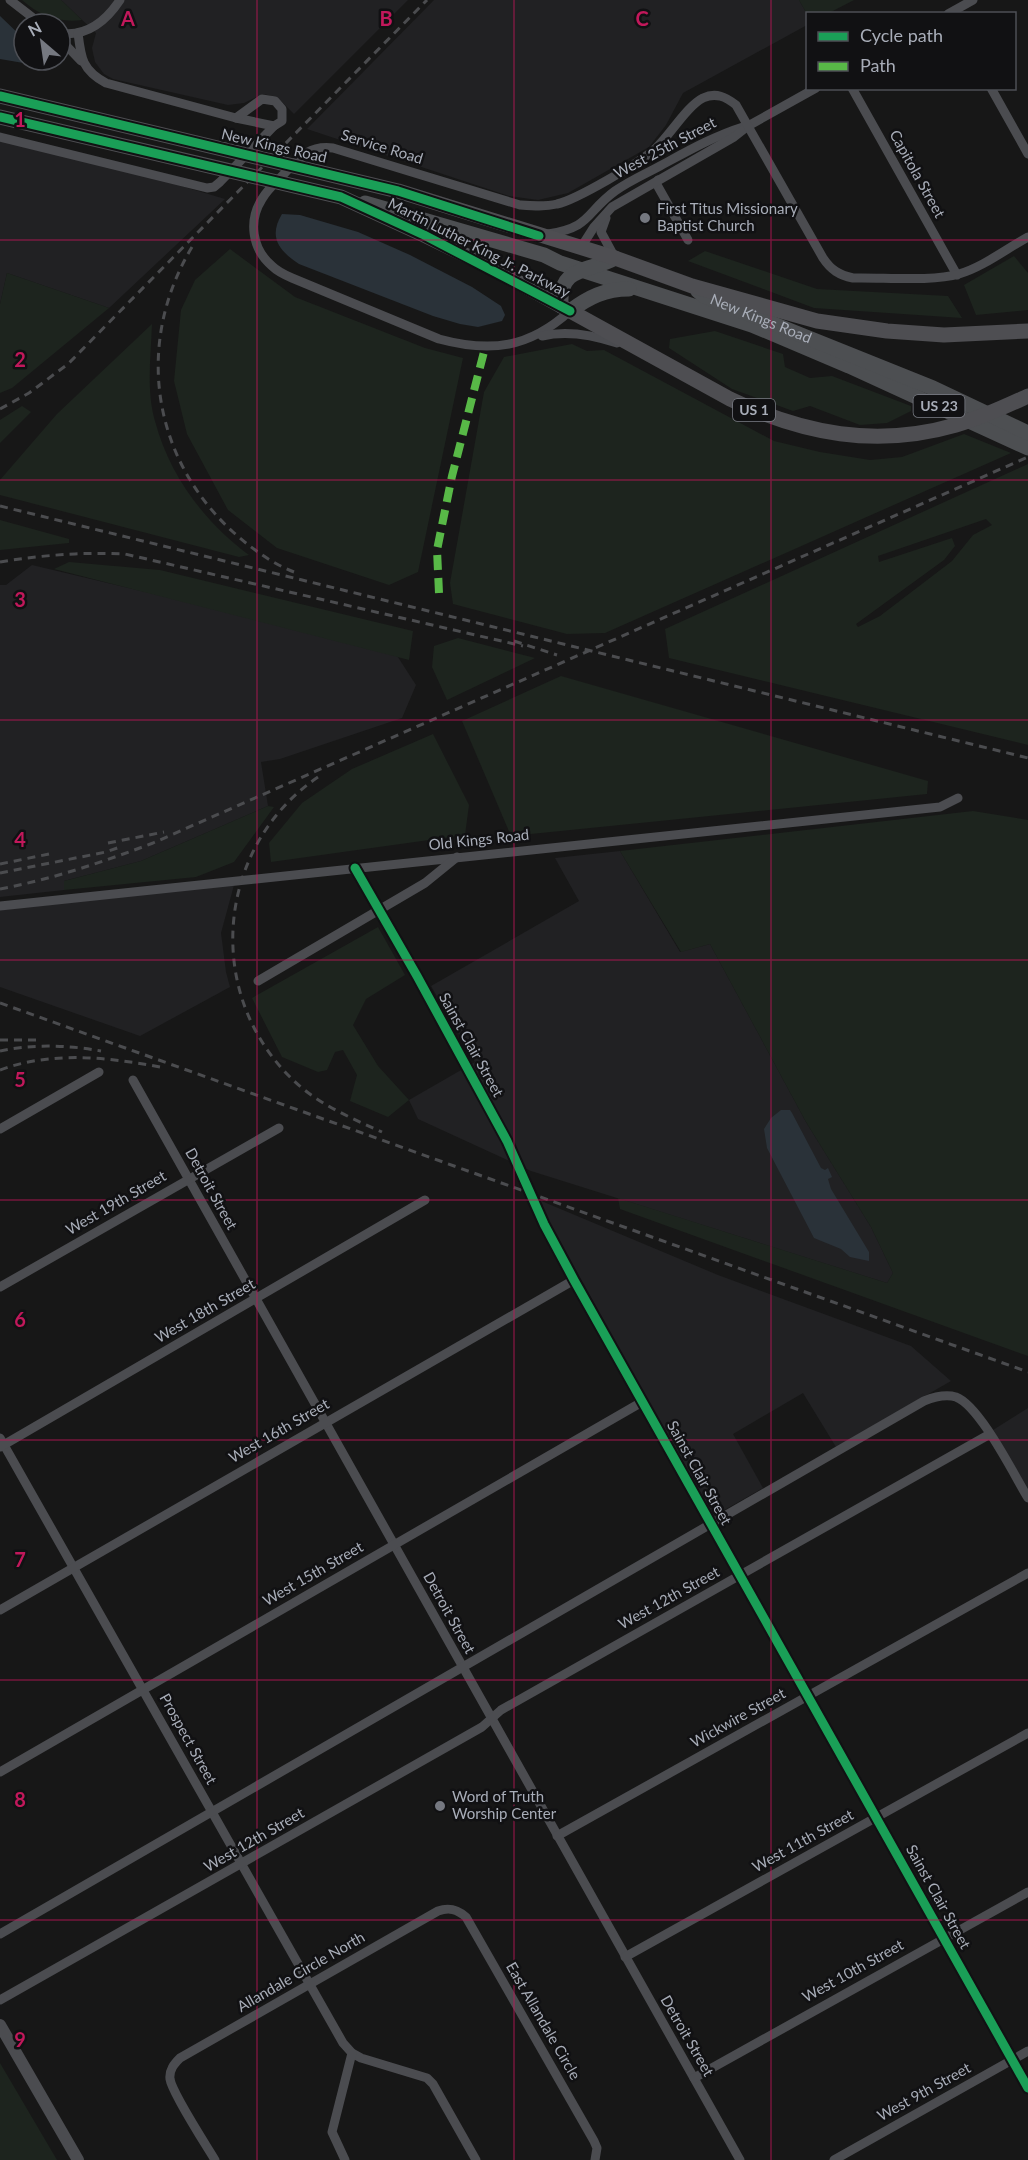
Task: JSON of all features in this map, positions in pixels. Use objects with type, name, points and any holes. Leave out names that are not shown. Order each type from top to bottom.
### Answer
[{"type":"highway","name":"New Kings Road","points":[[0,96],[398,191],[615,258],[692,286]]},
{"type":"highway","name":"New Kings Road","points":[[0,117],[341,197]]},
{"type":"highway","name":"Martin Luther King Jr. Parkway","points":[[341,197],[424,235],[760,413],[808,429],[837,434],[876,436],[918,434],[957,425],[1028,396]]},
{"type":"highway","points":[[692,286],[785,314],[852,327],[944,335],[1028,331]]},
{"type":"main road","name":"New Kings Road","points":[[341,197],[544,255],[933,388],[1028,434]]},
{"type":"main road","points":[[544,255],[566,254],[580,249]]},
{"type":"main road","points":[[615,258],[604,264],[580,269],[572,276],[563,288],[560,297],[566,309],[601,292],[641,289]]},
{"type":"main road","name":"New Kings Road","points":[[692,286],[704,296],[851,361],[1028,448]]},
{"type":"street","points":[[10,0],[26,12]]},
{"type":"street","points":[[72,33],[78,33],[101,23],[120,0]]},
{"type":"street","points":[[952,12],[973,0]]},
{"type":"street","points":[[78,33],[83,63]]},
{"type":"street","points":[[72,52],[94,77],[106,83],[274,126]]},
{"type":"street","name":"West 25th Street","points":[[580,249],[594,227],[612,207],[735,138],[748,126],[812,90]]},
{"type":"street","name":"Capitola Street","points":[[853,90],[957,275]]},
{"type":"street","points":[[992,90],[1028,154]]},
{"type":"street","name":"Service Road","points":[[566,309],[553,326],[525,339],[485,348],[439,339],[292,278],[272,267],[262,255],[255,240],[253,225],[255,210],[263,197],[298,159],[313,148],[322,146],[333,147],[520,205],[540,207],[559,204],[638,161],[655,148],[690,107],[701,99],[722,96],[736,105],[823,258],[835,272],[852,278],[957,275]]},
{"type":"street","points":[[0,137],[207,188],[220,182],[274,126],[282,121],[282,109],[275,101],[262,99],[236,118]]},
{"type":"street","name":"West 25th Street","points":[[539,236],[565,231],[582,224],[616,190],[675,157],[730,131],[748,126]]},
{"type":"street","points":[[675,157],[656,183],[688,240]]},
{"type":"street","points":[[612,207],[603,222],[601,232],[615,258]]},
{"type":"street","points":[[957,275],[1028,237]]},
{"type":"street","points":[[525,339],[567,333],[608,340],[645,352]]},
{"type":"street","name":"Old Kings Road","points":[[0,906],[940,807],[958,798]]},
{"type":"street","points":[[258,981],[425,883],[457,857]]},
{"type":"street","name":"Sainst Clair Street","points":[[355,868],[507,1141],[544,1224],[574,1280],[1028,2088]]},
{"type":"street","points":[[0,1129],[99,1072]]},
{"type":"street","name":"Detroit Street","points":[[133,1080],[740,2160]]},
{"type":"street","name":"West 19th Street","points":[[0,1287],[279,1128]]},
{"type":"street","name":"West 18th Street","points":[[1,1444],[425,1200]]},
{"type":"street","name":"West 16th Street","points":[[0,1610],[574,1280]]},
{"type":"street","points":[[0,1934],[461,1666],[934,1397],[955,1397],[968,1404],[990,1434],[1028,1498]]},
{"type":"street","name":"West 15th Street","points":[[0,1772],[642,1401]]},
{"type":"street","name":"West 12th Street","points":[[0,2000],[472,1733],[501,1710],[990,1434]]},
{"type":"street","name":"Prospect Street","points":[[1,1444],[74,1568],[343,2043],[352,2053]]},
{"type":"street","name":"Wickwire Street","points":[[557,1836],[1028,1574]]},
{"type":"street","name":"West 11th Street","points":[[625,1957],[1028,1733]]},
{"type":"street","name":"West 10th Street","points":[[694,2078],[1028,1892]]},
{"type":"street","name":"Allandale Circle North","points":[[215,2160],[172,2086],[171,2071],[180,2058],[438,1911],[452,1909]]},
{"type":"street","name":"East Allandale Circle","points":[[452,1909],[466,1917],[594,2141],[597,2148],[595,2158]]},
{"type":"street","points":[[0,2025],[78,2160]]},
{"type":"street","name":"West 9th Street","points":[[834,2160],[1028,2051]]},
{"type":"street","points":[[345,2160],[332,2132],[352,2053],[372,2062],[427,2078],[433,2084],[476,2160]]},
{"type":"shaded area","points":[[22,0],[61,0],[82,20],[72,21],[72,12],[36,10]]},
{"type":"shaded area","points":[[61,0],[408,0],[294,114],[277,97],[263,94],[244,103],[228,105],[113,79],[104,74],[95,62],[92,48],[96,33]]},
{"type":"shaded area","points":[[434,0],[799,0],[806,12],[806,26],[683,93],[666,125],[649,147],[568,193],[538,200],[509,196],[307,129]]},
{"type":"shaded area","points":[[799,0],[854,0],[831,12],[806,12]]},
{"type":"shaded area","points":[[0,16],[12,28],[12,61],[0,59]]},
{"type":"shaded area","points":[[0,141],[121,168],[225,199],[109,308],[7,273],[0,304]]},
{"type":"shaded area","points":[[282,214],[300,215],[358,232],[410,255],[472,287],[501,306],[505,315],[502,321],[478,327],[460,324],[433,316],[299,264],[281,249],[278,243],[276,230]]},
{"type":"shaded area","points":[[230,249],[295,297],[425,348],[463,358],[418,572],[389,585],[277,548],[228,510],[187,434],[174,381],[181,310],[195,280]]},
{"type":"shaded area","points":[[705,251],[817,289],[948,296],[962,318],[814,308],[688,261]]},
{"type":"shaded area","points":[[1014,256],[1028,273],[1028,310],[976,315],[964,285]]},
{"type":"shaded area","points":[[7,273],[109,308],[12,388],[0,393],[0,304]]},
{"type":"shaded area","points":[[152,324],[151,397],[161,441],[179,479],[204,513],[249,555],[239,557],[0,495],[0,480],[57,414]]},
{"type":"shaded area","points":[[715,331],[783,354],[785,367],[810,378],[832,376],[911,406],[911,411],[887,423],[860,425],[810,406],[793,411],[732,389],[669,348],[670,339]]},
{"type":"shaded area","points":[[572,344],[587,351],[604,350],[774,441],[820,452],[870,460],[902,457],[964,434],[1011,453],[605,633],[567,634],[453,604],[450,583],[484,392],[504,357]]},
{"type":"shaded area","points":[[22,406],[31,412],[0,443],[0,420]]},
{"type":"shaded area","points":[[1028,464],[1028,745],[669,658],[665,629]],"holes":[[[986,519],[992,525],[973,535],[952,561],[880,616],[858,627],[856,624],[944,560],[955,546],[952,538],[879,562],[878,556]]]},
{"type":"shaded area","points":[[0,520],[69,539],[69,543],[0,550]]},
{"type":"shaded area","points":[[69,562],[160,570],[413,631],[409,660],[54,569]]},
{"type":"shaded area","points":[[32,565],[394,651],[416,685],[402,718],[280,759],[261,762],[268,806],[141,861],[64,881],[64,890],[0,897],[0,585],[6,585]]},
{"type":"shaded area","points":[[458,638],[535,658],[447,700],[432,667],[434,646]]},
{"type":"shaded area","points":[[561,676],[928,781],[927,794],[511,836],[462,721]]},
{"type":"shaded area","points":[[433,734],[469,805],[465,835],[271,862],[269,843],[302,803],[352,769]]},
{"type":"shaded area","points":[[268,806],[274,807],[234,862],[196,877],[64,890],[64,881],[141,861]]},
{"type":"shaded area","points":[[973,811],[1028,820],[1028,1356],[620,1209],[618,1198],[887,1283],[893,1273],[871,1227],[806,1122],[710,944],[681,952],[620,851]]},
{"type":"shaded area","points":[[620,851],[680,952],[710,944],[806,1122],[871,1227],[893,1273],[887,1283],[531,1171],[418,1119],[409,1100],[475,1062],[431,986],[579,901],[555,858]]},
{"type":"shaded area","points":[[234,885],[221,933],[230,987],[140,1036],[0,987],[0,910]]},
{"type":"shaded area","points":[[378,927],[405,975],[366,999],[353,1025],[378,1066],[409,1100],[388,1117],[350,1101],[357,1075],[343,1050],[335,1052],[327,1070],[318,1072],[282,1057],[252,998]]},
{"type":"shaded area","points":[[781,1110],[790,1110],[821,1168],[825,1170],[828,1168],[832,1177],[828,1179],[831,1189],[869,1252],[869,1261],[850,1257],[841,1249],[814,1238],[767,1148],[764,1129],[771,1118]]},
{"type":"shaded area","points":[[539,1200],[718,1275],[911,1346],[951,1381],[836,1447],[803,1393],[733,1434],[763,1488],[712,1517]]},
{"type":"shaded area","points":[[1028,1408],[1028,1491],[993,1430]]},
{"type":"shaded area","points":[[0,2063],[57,2160],[0,2160]]},
{"type":"railway","points":[[0,409],[29,393],[68,364],[427,0]]},
{"type":"railway","points":[[192,247],[174,283],[163,321],[158,359],[160,397],[169,434],[184,469],[205,502],[247,544],[269,560],[294,572]]},
{"type":"railway","points":[[0,889],[78,869],[153,843],[1028,457]]},
{"type":"railway","points":[[0,506],[1028,758]]},
{"type":"railway","points":[[0,562],[62,555],[125,554],[523,646]]},
{"type":"railway","points":[[514,641],[557,655]]},
{"type":"railway","points":[[318,777],[285,806],[259,840],[242,879],[234,919],[234,961],[243,1002],[261,1041],[289,1076],[321,1102],[382,1132]]},
{"type":"railway","points":[[108,843],[164,832]]},
{"type":"railway","points":[[0,873],[106,852],[120,847]]},
{"type":"railway","points":[[0,864],[49,854]]},
{"type":"railway","points":[[0,1003],[1028,1372]]},
{"type":"railway","points":[[0,1040],[36,1040]]},
{"type":"railway","points":[[0,1051],[50,1046],[101,1051]]},
{"type":"railway","points":[[0,1070],[39,1060],[59,1058],[99,1059],[160,1067]]},
{"type":"marked path","points":[[439,593],[437,550],[452,476],[485,348]]},
{"type":"cycle path","points":[[0,96],[398,191],[539,236]]},
{"type":"cycle path","points":[[0,117],[341,197],[424,235],[570,311]]},
{"type":"cycle path","points":[[355,868],[507,1141],[544,1224],[574,1280],[1028,2088]]},
{"type":"place","name":"First Titus Missionary Baptist Church","points":[[645,218]]},
{"type":"place","name":"Word of Truth Worship Center","points":[[440,1806]]}]
